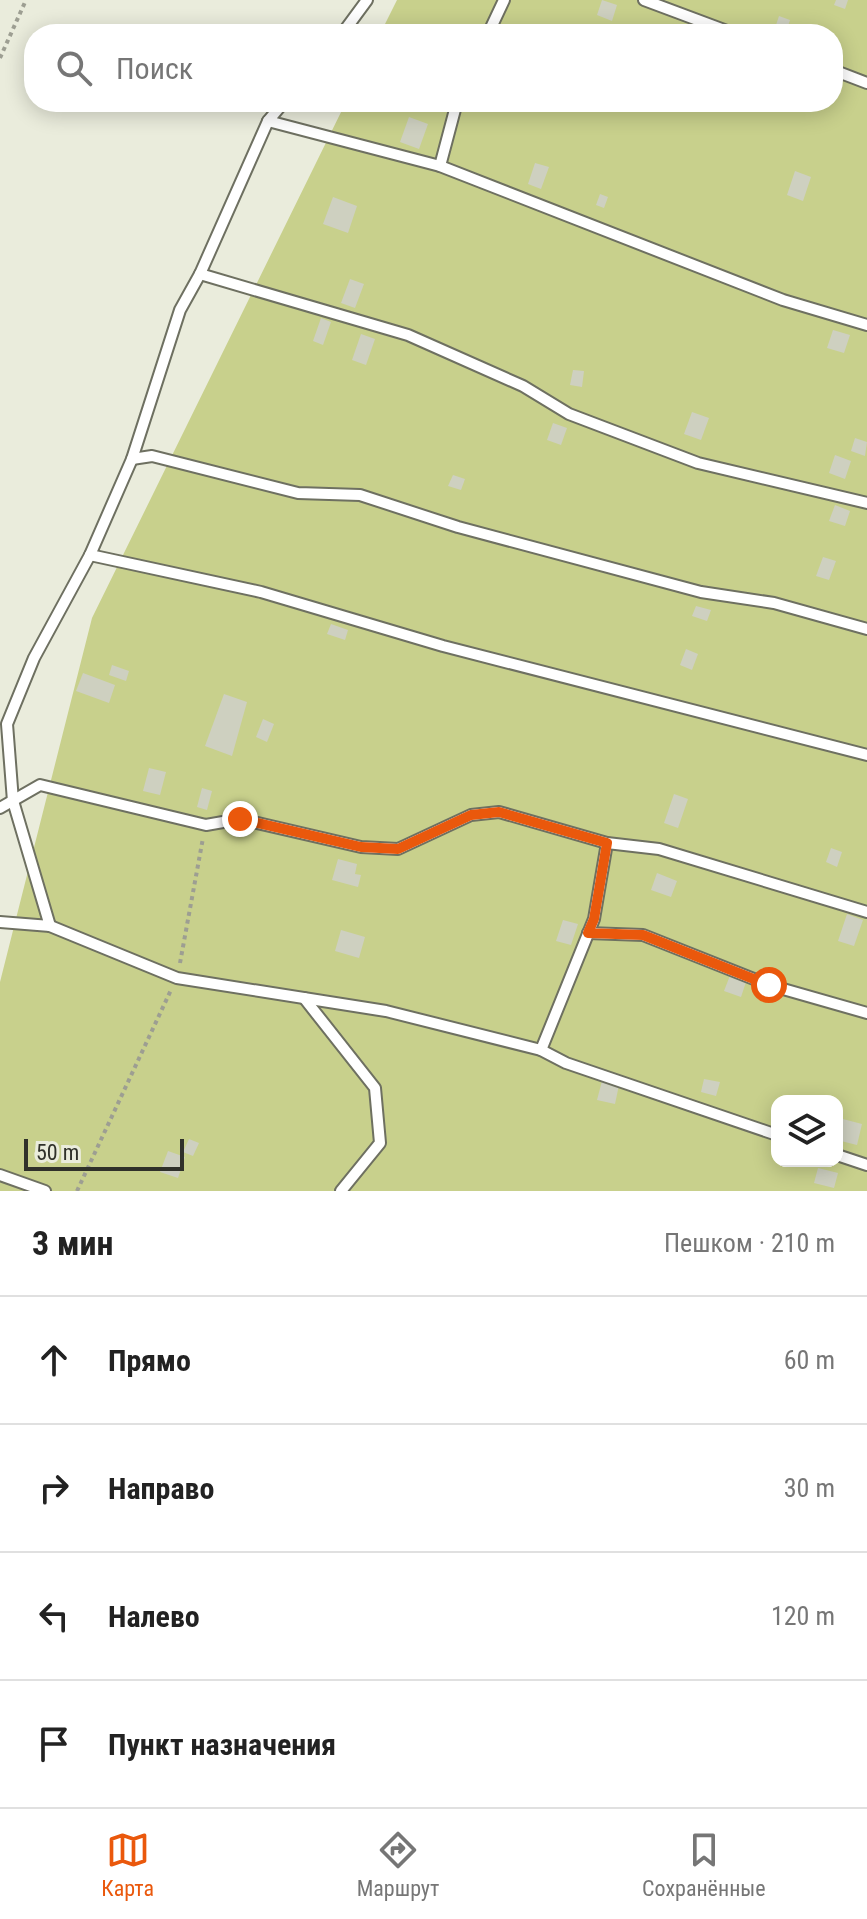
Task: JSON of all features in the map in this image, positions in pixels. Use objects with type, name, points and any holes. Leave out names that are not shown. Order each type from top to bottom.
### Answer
[{"type":"lane","points":[[349,24],[367,0]]},
{"type":"lane","points":[[493,24],[504,0]]},
{"type":"lane","points":[[644,0],[708,24]]},
{"type":"lane","points":[[843,74],[867,83]]},
{"type":"lane","points":[[50,926],[13,801],[7,724],[34,658],[90,555],[132,459],[180,310],[200,274],[268,121],[276,112]]},
{"type":"lane","points":[[440,166],[454,112]]},
{"type":"lane","points":[[268,121],[440,166],[783,300],[867,325]]},
{"type":"lane","points":[[200,274],[408,335],[523,386],[569,414],[698,463],[867,503]]},
{"type":"lane","points":[[132,459],[152,456],[298,493],[360,495],[458,527],[701,592],[774,603],[867,629]]},
{"type":"lane","points":[[90,555],[261,592],[443,646],[867,755]]},
{"type":"lane","points":[[0,808],[40,785],[206,825],[240,819],[361,847],[398,849],[471,815],[499,812],[607,843],[659,849],[867,912]]},
{"type":"lane","points":[[541,1050],[594,919],[607,843]]},
{"type":"lane","points":[[0,922],[50,926],[177,978],[386,1011],[541,1050],[566,1063],[771,1133]]},
{"type":"lane","points":[[588,933],[643,935],[769,985],[867,1013]]},
{"type":"lane","points":[[304,998],[375,1088],[380,1143],[341,1191]]},
{"type":"lane","points":[[843,1157],[867,1165]]},
{"type":"lane","points":[[0,1175],[45,1191]]},
{"type":"path","points":[[0,58],[26,0]]},
{"type":"path","points":[[77,1191],[177,978],[206,825]]},
{"type":"green space","points":[[397,0],[867,0],[867,1191],[0,1191],[0,982],[92,618],[341,112],[843,112],[843,24],[385,24]]},
{"type":"building","points":[[602,0],[617,5],[612,21],[597,15]]},
{"type":"building","points":[[836,0],[848,0],[845,9],[834,5]]},
{"type":"building","points":[[779,16],[790,20],[789,24],[776,24]]},
{"type":"building","points":[[409,117],[428,124],[419,149],[400,142]]},
{"type":"building","points":[[535,163],[549,167],[541,189],[528,184]]},
{"type":"building","points":[[795,171],[811,177],[803,201],[787,195]]},
{"type":"building","points":[[600,194],[608,197],[604,208],[596,205]]},
{"type":"building","points":[[333,197],[357,206],[348,233],[323,224]]},
{"type":"building","points":[[350,279],[364,284],[355,308],[341,303]]},
{"type":"building","points":[[321,318],[331,322],[323,345],[313,341]]},
{"type":"building","points":[[833,330],[850,335],[844,353],[827,348]]},
{"type":"building","points":[[361,334],[375,339],[366,365],[352,360]]},
{"type":"building","points":[[573,370],[584,371],[582,387],[570,385]]},
{"type":"building","points":[[692,412],[709,418],[701,440],[684,434]]},
{"type":"building","points":[[553,423],[567,428],[561,445],[547,440]]},
{"type":"building","points":[[855,438],[867,442],[865,456],[851,451]]},
{"type":"building","points":[[835,455],[851,461],[845,479],[829,473]]},
{"type":"building","points":[[453,475],[465,479],[461,490],[448,486]]},
{"type":"building","points":[[835,505],[850,511],[845,526],[829,521]]},
{"type":"building","points":[[823,557],[836,561],[829,580],[816,576]]},
{"type":"building","points":[[696,606],[711,610],[707,621],[692,616]]},
{"type":"building","points":[[331,624],[348,630],[345,640],[327,634]]},
{"type":"building","points":[[686,649],[698,654],[692,670],[680,665]]},
{"type":"building","points":[[112,665],[129,671],[126,681],[109,675]]},
{"type":"building","points":[[83,673],[115,685],[109,703],[76,691]]},
{"type":"building","points":[[224,694],[247,702],[232,756],[205,746]]},
{"type":"building","points":[[263,719],[274,724],[267,742],[256,737]]},
{"type":"building","points":[[149,768],[166,772],[160,795],[143,791]]},
{"type":"building","points":[[202,788],[212,791],[207,810],[197,807]]},
{"type":"building","points":[[674,794],[688,799],[678,828],[664,823]]},
{"type":"building","points":[[831,848],[842,852],[837,867],[826,862]]},
{"type":"building","points":[[338,859],[357,864],[355,874],[361,875],[358,887],[332,880]]},
{"type":"building","points":[[657,873],[677,881],[671,897],[651,890]]},
{"type":"building","points":[[847,914],[863,920],[854,946],[838,941]]},
{"type":"building","points":[[563,920],[578,924],[571,945],[556,941]]},
{"type":"building","points":[[341,930],[365,937],[359,958],[335,951]]},
{"type":"building","points":[[731,973],[747,979],[741,997],[724,991]]},
{"type":"building","points":[[704,1079],[720,1082],[716,1096],[701,1092]]},
{"type":"building","points":[[602,1081],[619,1085],[615,1104],[597,1100]]},
{"type":"building","points":[[843,1119],[862,1124],[857,1145],[843,1142]]},
{"type":"building","points":[[189,1139],[199,1143],[193,1156],[183,1152]]},
{"type":"building","points":[[168,1151],[185,1157],[178,1178],[160,1172]]},
{"type":"building","points":[[818,1168],[838,1173],[834,1188],[814,1183]]},
{"type":"route","points":[[240,819],[361,847],[398,849],[471,815],[499,812],[607,843],[594,919],[588,933],[643,935],[769,985]]}]
